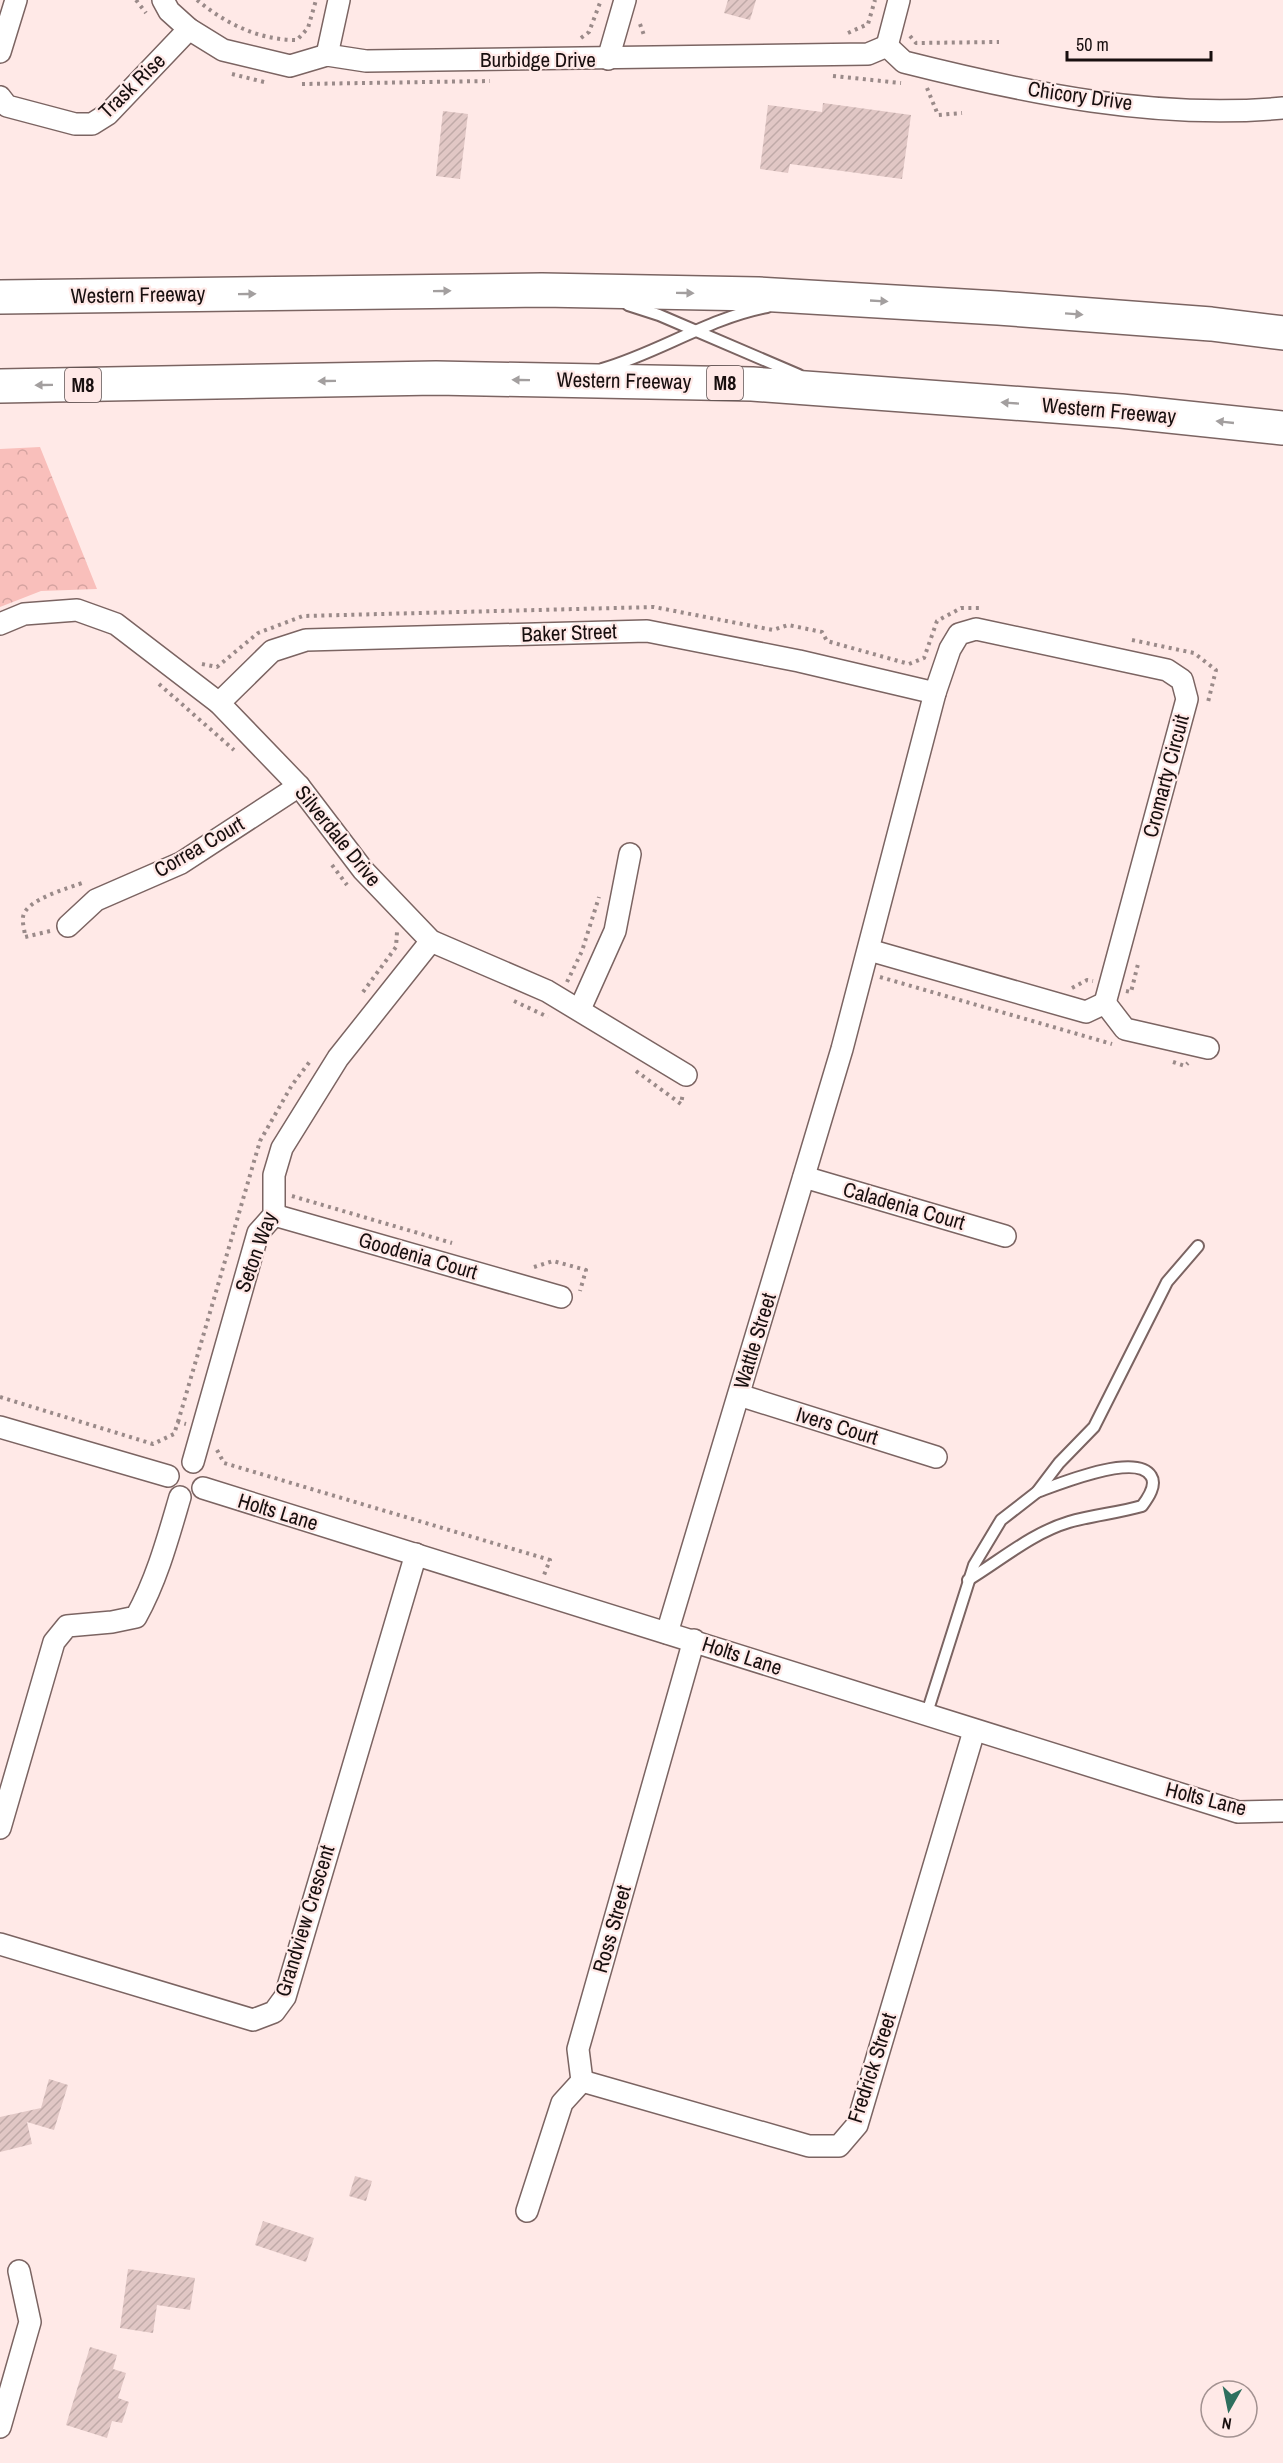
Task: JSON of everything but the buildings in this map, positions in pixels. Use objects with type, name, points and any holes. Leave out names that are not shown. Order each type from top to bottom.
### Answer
[{"type":"highway","name":"Western Freeway","points":[[0,297],[566,290],[836,299],[998,308],[1211,324],[1283,333]]},
{"type":"highway","name":"Western Freeway","points":[[0,386],[436,378],[752,384],[1121,411],[1283,428]]},
{"type":"street","points":[[0,52],[16,0]]},
{"type":"street","name":"Burbidge Drive","points":[[162,0],[169,11],[189,29],[224,50],[290,66],[327,55],[366,61],[608,59],[868,54],[887,46]]},
{"type":"street","points":[[327,55],[339,0]]},
{"type":"street","points":[[887,46],[899,0]]},
{"type":"street","points":[[608,59],[624,2]]},
{"type":"street","name":"Trask Rise","points":[[0,97],[7,106],[75,124],[92,124],[108,114],[189,29]]},
{"type":"street","name":"Chicory Drive","points":[[887,46],[904,62],[1073,100],[1233,112],[1283,108]]},
{"type":"street","name":"Silverdale Drive","points":[[0,624],[24,614],[76,610],[116,624],[170,681],[219,703],[299,786],[363,870],[431,941],[571,1004],[686,1075]]},
{"type":"street","name":"Cromarty Circuit","points":[[842,1049],[935,693],[950,649],[959,634],[976,628],[1167,670],[1182,680],[1187,699],[1107,994]]},
{"type":"street","name":"Baker Street","points":[[219,703],[272,651],[306,640],[647,631],[799,661],[935,693]]},
{"type":"street","name":"Correa Court","points":[[68,926],[96,900],[181,863],[299,786]]},
{"type":"street","points":[[571,1004],[615,931],[630,854]]},
{"type":"street","name":"Seton Way","points":[[193,1462],[201,1427],[258,1233],[274,1215],[274,1175],[282,1148],[318,1087],[431,941]]},
{"type":"street","points":[[869,950],[1086,1012],[1107,994],[1125,1029],[1208,1048]]},
{"type":"street","name":"Wattle Street","points":[[667,1633],[842,1049]]},
{"type":"street","name":"Caladenia Court","points":[[804,1177],[1005,1236]]},
{"type":"street","name":"Goodenia Court","points":[[274,1215],[561,1297]]},
{"type":"street","name":"Ivers Court","points":[[739,1395],[936,1457]]},
{"type":"street","points":[[0,1427],[168,1476]]},
{"type":"street","points":[[183,1461],[193,1462],[204,1473],[203,1488],[193,1497],[180,1497],[170,1489],[168,1476],[175,1465],[183,1461]]},
{"type":"street","name":"Holts Lane","points":[[203,1488],[1238,1812],[1283,1811]]},
{"type":"street","points":[[0,1828],[54,1642],[67,1626],[112,1622],[136,1617],[148,1595],[162,1557],[180,1497]]},
{"type":"street","name":"Grandview Crescent","points":[[0,1944],[253,2020],[274,2012],[285,1997],[416,1554]]},
{"type":"street","name":"Ross Street","points":[[582,2081],[578,2049],[694,1640]]},
{"type":"street","name":"Fredrick Street","points":[[582,2081],[809,2146],[839,2146],[857,2125],[974,1731]]},
{"type":"street","points":[[527,2211],[562,2103],[582,2081]]},
{"type":"street","points":[[0,2427],[30,2322],[19,2271]]},
{"type":"lane","points":[[566,290],[635,307],[843,390]]},
{"type":"lane","points":[[561,380],[629,361],[736,316],[764,308],[836,299]]},
{"type":"lane","points":[[926,1716],[974,1565],[1001,1520],[1036,1492],[1059,1463],[1094,1427],[1167,1282],[1198,1246]]},
{"type":"lane","points":[[968,1581],[1020,1545],[1069,1522],[1142,1506],[1154,1485],[1152,1477],[1143,1467],[1126,1466],[1071,1480],[1036,1492]]},
{"type":"path","points":[[197,0],[216,16],[263,37],[297,40],[308,28],[316,0]]},
{"type":"path","points":[[841,33],[849,33],[868,24],[875,0]]},
{"type":"path","points":[[580,39],[590,32],[600,1],[624,2],[642,13],[639,27],[645,38],[656,38]]},
{"type":"path","points":[[308,28],[331,30]]},
{"type":"path","points":[[907,32],[916,43],[999,42]]},
{"type":"path","points":[[221,70],[255,81],[275,84]]},
{"type":"path","points":[[827,76],[907,83]]},
{"type":"path","points":[[297,84],[497,81]]},
{"type":"path","points":[[918,84],[926,85],[938,115],[962,113]]},
{"type":"path","points":[[170,681],[191,657],[209,667],[217,667],[258,633],[303,616],[654,607],[773,630],[788,625],[822,632],[827,641],[909,664],[924,658],[937,621],[961,608],[988,609]]},
{"type":"path","points":[[1125,638],[1194,653],[1216,670],[1207,704]]},
{"type":"path","points":[[571,1004],[600,896]]},
{"type":"path","points":[[1071,989],[1088,980],[1107,994],[1131,992],[1140,958]]},
{"type":"path","points":[[863,972],[1117,1045]]},
{"type":"path","points":[[1017,1016],[1022,994]]},
{"type":"path","points":[[1169,1060],[1185,1066],[1208,1048]]},
{"type":"path","points":[[249,1182],[457,1244]]},
{"type":"path","points":[[525,1265],[537,1268],[553,1261],[586,1270],[578,1301],[561,1297]]},
{"type":"path","points":[[0,1397],[153,1444],[174,1434],[178,1422],[215,1432],[214,1445],[224,1463],[550,1560],[538,1592]]},
{"type":"green space","points":[[40,447],[97,589],[41,591],[0,607],[0,449]]}]
